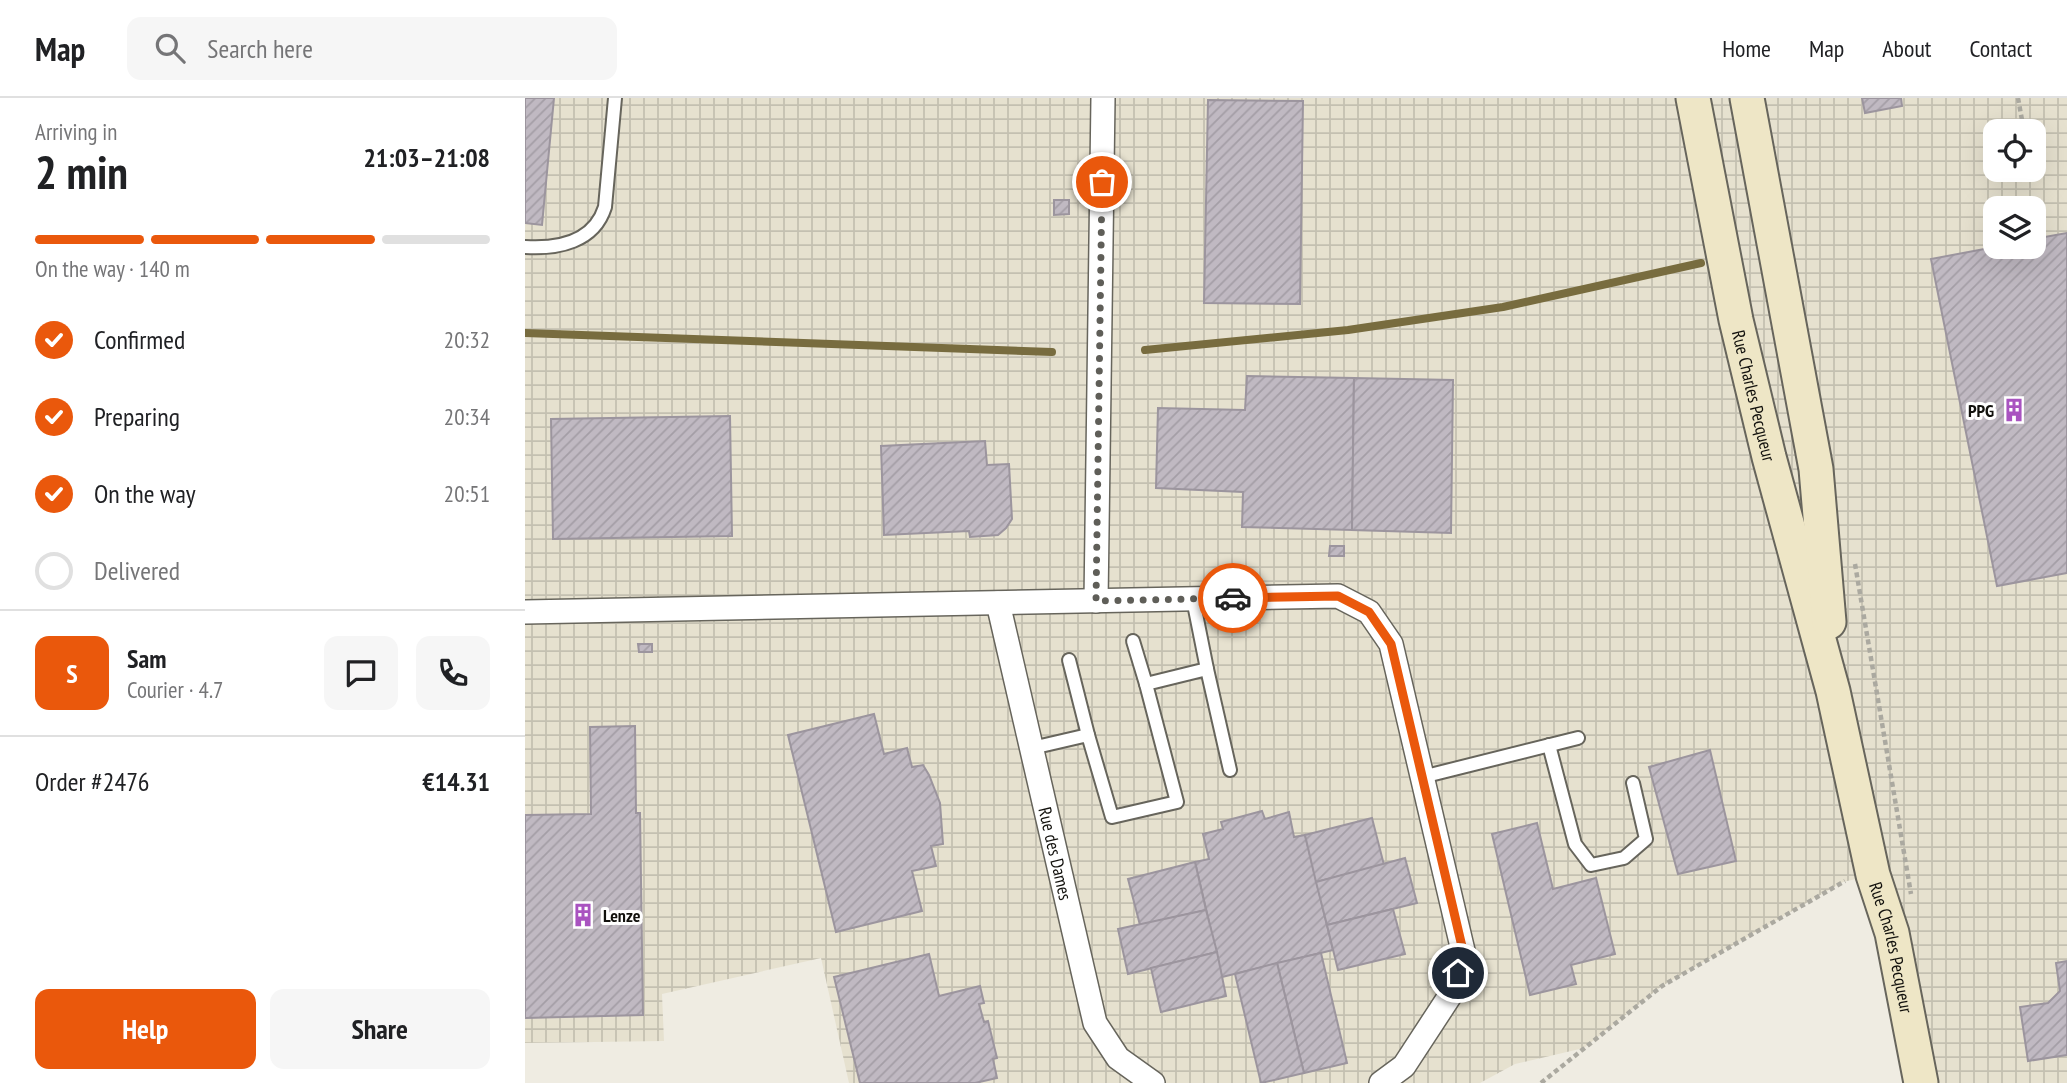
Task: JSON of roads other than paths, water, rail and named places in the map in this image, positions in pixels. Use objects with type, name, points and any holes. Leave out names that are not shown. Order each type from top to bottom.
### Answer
[{"type":"main road","name":"Rue Charles Pecqueur","points":[[1693,98],[1736,320],[1769,457],[1833,691],[1873,875],[1892,933],[1921,1082]]},
{"type":"main road","name":"Rue Charles Pecqueur","points":[[1747,98],[1816,468],[1827,577],[1833,691]]},
{"type":"street","points":[[1096,601],[1103,98]]},
{"type":"street","points":[[525,612],[1338,596],[1369,612],[1391,644],[1464,955],[1453,991],[1446,1002],[1404,1066],[1381,1083]]},
{"type":"street","name":"Rue des Dames","points":[[998,603],[1095,1023],[1118,1058],[1153,1083]]},
{"type":"lane","points":[[525,247],[566,245],[584,236],[602,217],[615,98]]},
{"type":"lane","points":[[1193,599],[1230,770]]},
{"type":"lane","points":[[1069,660],[1112,817],[1177,802],[1133,641]]},
{"type":"lane","points":[[1146,684],[1207,669]]},
{"type":"lane","points":[[1032,748],[1088,736]]},
{"type":"lane","points":[[1422,777],[1578,738]]},
{"type":"lane","points":[[1549,745],[1575,844],[1591,865],[1624,858],[1646,839],[1633,783]]},
{"type":"waterway","points":[[1145,350],[1348,330],[1503,307],[1701,263]]},
{"type":"waterway","points":[[525,333],[1052,352]]},
{"type":"place","name":"PPG","points":[[2014,410]]},
{"type":"place","name":"Lenze","points":[[583,915]]}]
